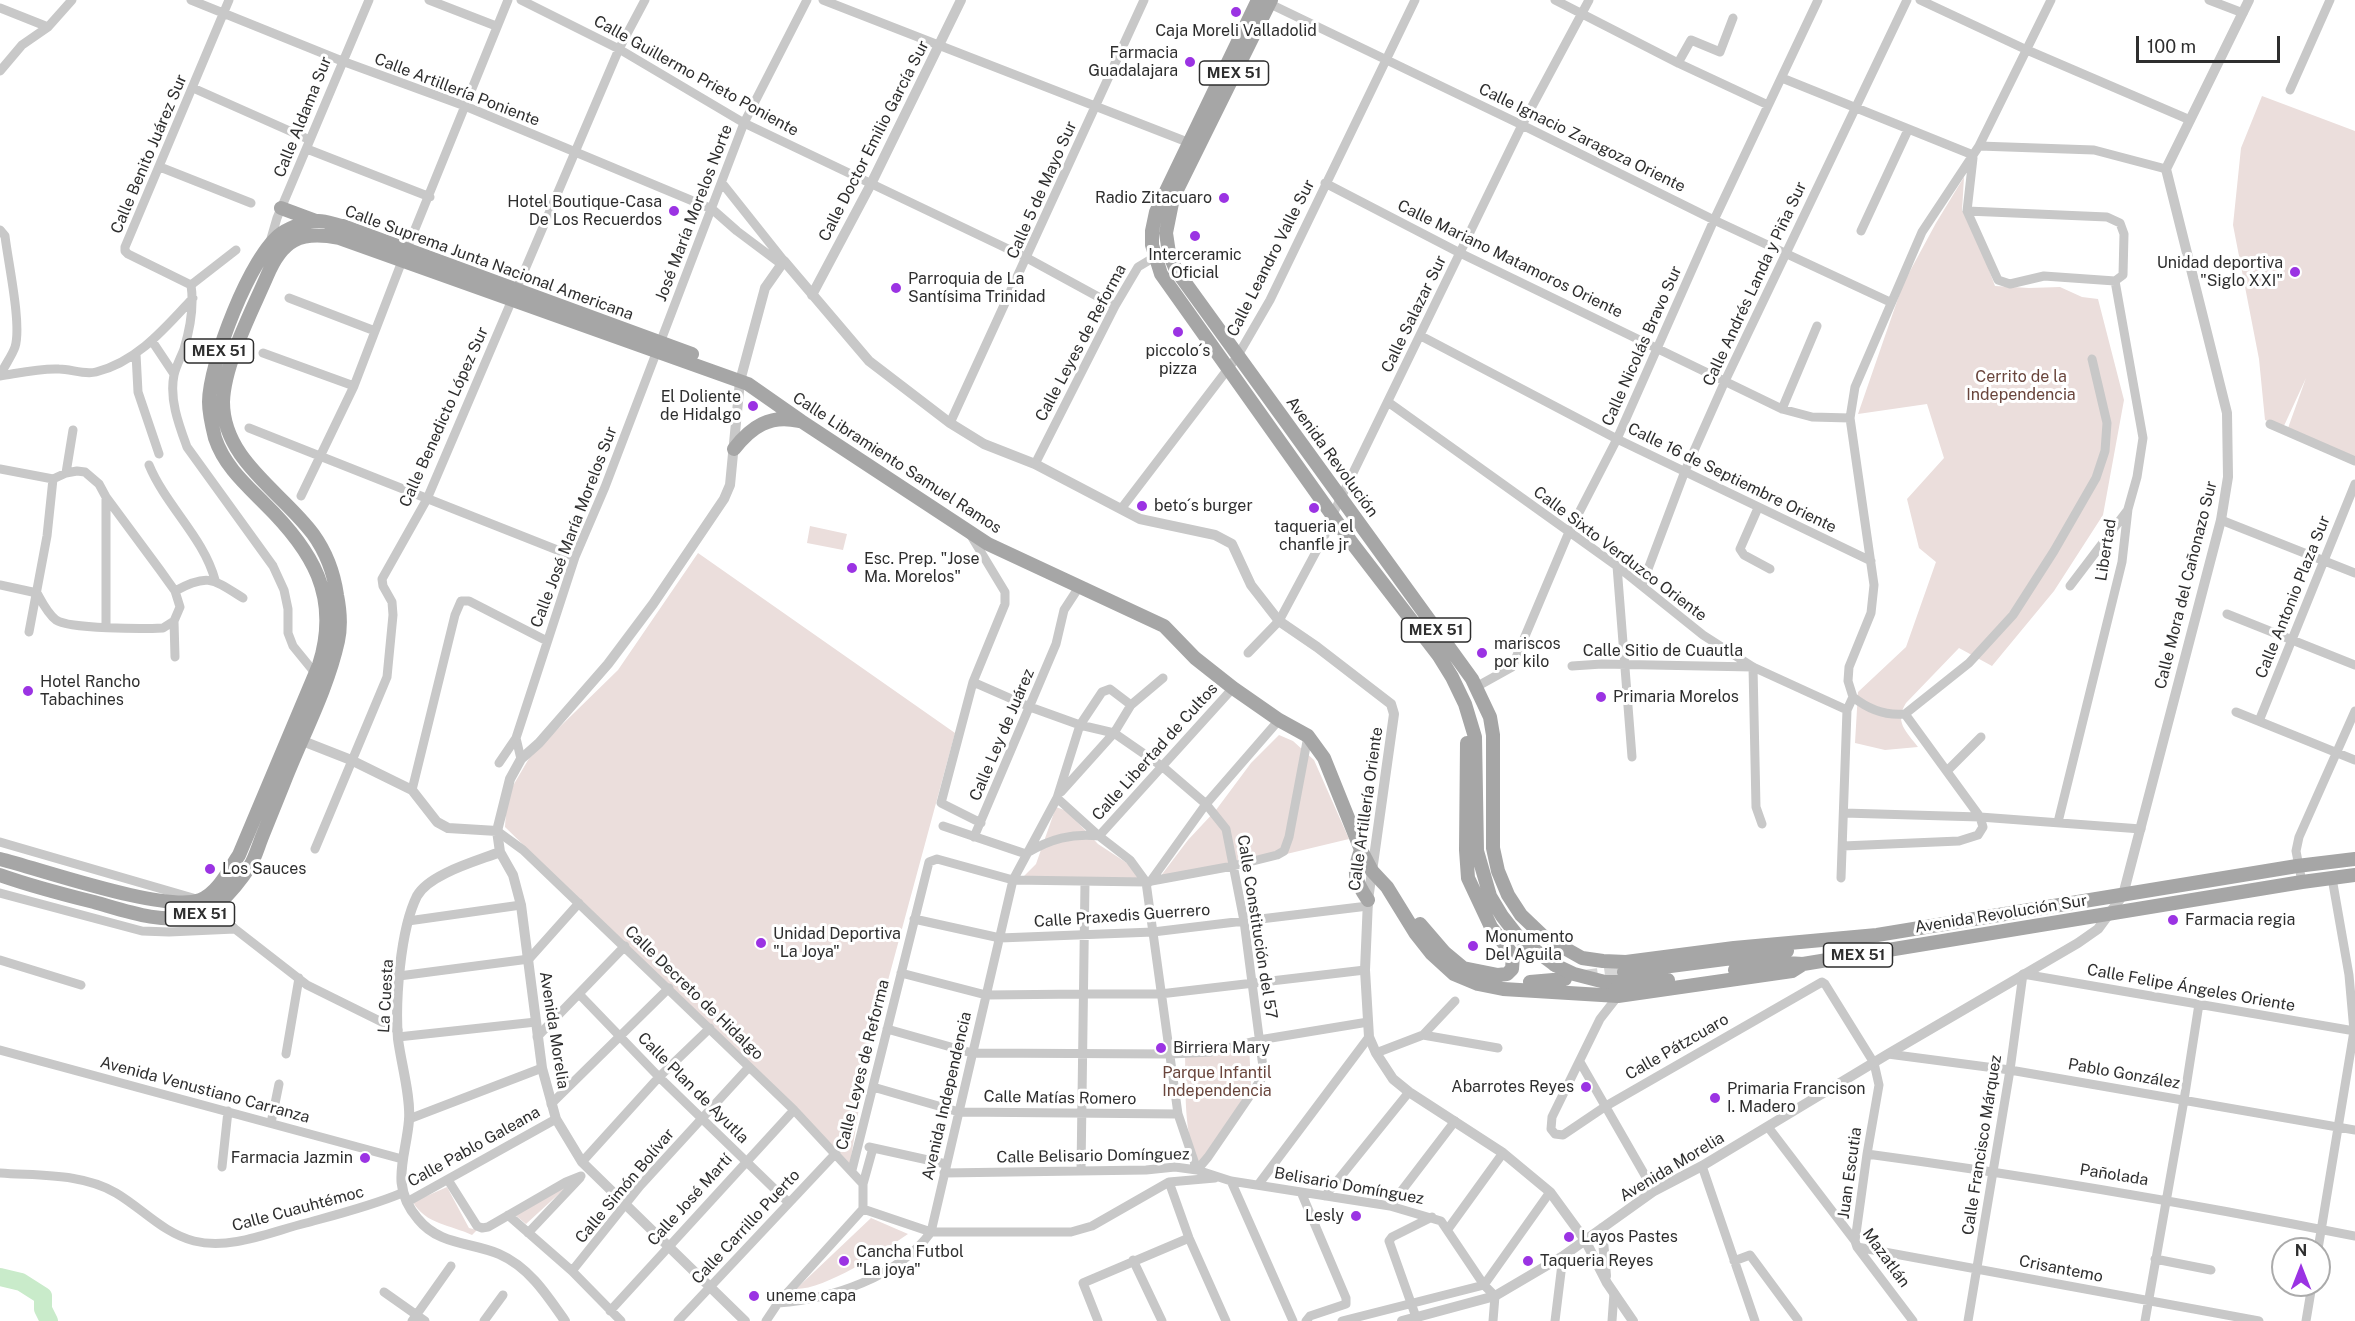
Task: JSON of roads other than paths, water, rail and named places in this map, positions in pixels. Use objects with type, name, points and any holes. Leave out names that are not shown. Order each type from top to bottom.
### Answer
[{"type":"main road","name":"Avenida Revolución","points":[[1265,1],[1195,145],[1173,198],[1166,233],[1169,253],[1176,270],[1237,357],[1341,497],[1476,687],[1490,717],[1493,735],[1492,832],[1498,871],[1508,895],[1521,915],[1543,936]]},
{"type":"main road","name":"Avenida Revolución","points":[[1195,145],[1156,212],[1152,231],[1154,256],[1161,274],[1352,543],[1439,656],[1458,688],[1476,745],[1477,851],[1490,896],[1520,939]]},
{"type":"main road","points":[[281,208],[316,220]]},
{"type":"main road","name":"Calle Suprema Junta Nacional Americana","points":[[200,900],[220,883],[239,855],[295,737],[323,688],[338,639],[340,616],[333,576],[313,534],[259,477],[232,440],[227,430],[223,400],[237,346],[272,252],[284,231],[316,220],[343,226],[405,255],[660,347],[744,380]]},
{"type":"main road","name":"Calle Suprema Junta Nacional Americana","points":[[213,908],[251,864],[324,651],[326,620],[325,596],[318,572],[285,523],[230,466],[220,451],[209,400],[219,349],[252,271],[272,252],[287,244],[297,239],[317,235],[339,238],[405,255]]},
{"type":"main road","name":"Calle Libramiento Samuel Ramos","points":[[744,380],[801,421],[988,544],[1164,627],[1195,658],[1233,688],[1279,720],[1308,736],[1324,759],[1361,850],[1372,871],[1388,887],[1416,934],[1431,953],[1454,974],[1478,984],[1503,988],[1618,996]]},
{"type":"main road","points":[[734,449],[747,433],[770,421],[787,418],[801,421]]},
{"type":"main road","points":[[1388,887],[1430,937],[1463,968],[1498,975],[1507,974],[1512,969],[1513,955],[1491,927],[1468,878],[1467,746],[1471,726]]},
{"type":"main road","points":[[1361,850],[1355,867],[1358,885],[1368,903]]},
{"type":"main road","name":"MEX 51","points":[[0,859],[129,895],[165,902],[200,900]]},
{"type":"main road","name":"Avenida Revolución Sur","points":[[1543,936],[1582,958],[1603,962],[1626,962],[1734,948],[1877,935],[2297,866],[2355,859]]},
{"type":"main road","name":"MEX 51","points":[[0,875],[143,915],[171,919],[196,916],[213,908]]},
{"type":"main road","name":"Avenida Revolución Sur","points":[[1520,939],[1555,966],[1574,974],[1605,982],[1641,982],[1687,978],[1762,965],[1803,964],[2355,875]]},
{"type":"main road","name":"MEX 51","points":[[1624,972],[1853,942],[1877,935]]},
{"type":"main road","points":[[1430,937],[1430,942],[1437,952],[1456,969],[1473,977],[1493,982],[1528,983],[1565,979]]},
{"type":"main road","points":[[1618,996],[1792,971],[1803,964]]},
{"type":"street","points":[[1,68],[22,45],[48,27],[72,0]]},
{"type":"street","name":"Calle Artillería Poniente","points":[[191,0],[342,61],[465,106],[712,209]]},
{"type":"street","name":"Calle Benito Juárez Sur","points":[[191,285],[125,251],[230,0]]},
{"type":"street","name":"Calle Aldama Sur","points":[[272,252],[281,208],[369,0]]},
{"type":"street","points":[[429,0],[496,26]]},
{"type":"street","points":[[301,496],[354,387],[508,0]]},
{"type":"street","name":"Calle Guillermo Prieto Poniente","points":[[521,0],[619,49],[744,123],[1027,258],[1115,306]]},
{"type":"street","name":"Calle Benedicto López Sur","points":[[315,849],[387,677],[393,615],[392,602],[383,586],[382,579],[427,499],[619,49],[645,0]]},
{"type":"street","name":"José María Morelos Norte","points":[[660,347],[744,123],[807,0]]},
{"type":"street","points":[[823,0],[1195,145]]},
{"type":"street","name":"Calle Doctor Emilio García Sur","points":[[812,295],[871,184],[961,0]]},
{"type":"street","name":"Calle 5 de Mayo Sur","points":[[950,423],[1144,0]]},
{"type":"street","name":"Calle Leandro Valle Sur","points":[[1120,509],[1237,357],[1270,300],[1415,0]]},
{"type":"street","points":[[1555,0],[1678,63],[1768,105]]},
{"type":"street","name":"Calle Salazar Sur","points":[[1333,514],[1522,124],[1589,0]]},
{"type":"street","name":"Calle Nicolás Bravo Sur","points":[[1476,687],[1512,667],[1569,532],[1617,439],[1714,220],[1818,0]]},
{"type":"street","name":"Calle Andrés Landa y Piña Sur","points":[[1642,585],[1685,471],[1725,381],[1906,0]]},
{"type":"street","points":[[1920,0],[2027,50],[2190,120]]},
{"type":"street","points":[[2051,0],[1973,155],[1922,232],[1855,387],[1850,418],[1871,561],[1874,599],[1871,613],[1849,668],[1848,681],[1853,697],[1869,709],[1905,714],[1969,663],[2013,615],[2054,551],[2096,478],[2105,451],[2107,423],[2092,359]]},
{"type":"street","points":[[2210,0],[2243,13]]},
{"type":"street","points":[[1978,146],[2094,150],[2166,169],[2249,0]]},
{"type":"street","points":[[2290,90],[2330,0]]},
{"type":"street","name":"Calle Ignacio Zaragoza Oriente","points":[[1265,1],[1522,124],[1714,220],[1890,302]]},
{"type":"street","points":[[0,8],[48,27]]},
{"type":"street","points":[[1678,63],[1691,40],[1720,52],[1733,18]]},
{"type":"street","points":[[1782,78],[1973,155]]},
{"type":"street","points":[[193,88],[308,144],[430,197]]},
{"type":"street","points":[[1862,231],[1908,130]]},
{"type":"street","points":[[1973,155],[1967,211],[1998,280],[2003,283],[2044,276],[2119,278]]},
{"type":"street","points":[[160,167],[251,203]]},
{"type":"street","name":"Calle Mora del Cañonazo Sur","points":[[2123,895],[2221,520],[2228,477],[2227,413],[2166,169]]},
{"type":"street","points":[[500,852],[497,831],[510,779],[521,759],[609,664],[660,595],[724,499],[730,486],[744,380],[765,288],[785,264],[722,183]]},
{"type":"street","name":"Calle Mariano Matamoros Oriente","points":[[1325,183],[1460,253],[1782,409],[1812,417],[1850,418]]},
{"type":"street","name":"Calle Artillería Oriente","points":[[712,209],[737,231],[785,264],[868,361],[950,423],[984,444],[1035,464],[1120,509],[1148,521],[1215,535],[1232,544],[1251,585],[1279,621],[1317,646],[1391,705],[1393,709],[1368,903],[1365,970],[1369,1037],[1376,1053],[1393,1079],[1409,1092],[1503,1153],[1550,1192],[1585,1240],[1607,1283],[1633,1321]]},
{"type":"street","name":"Libertad","points":[[1967,211],[2106,217],[2120,223],[2124,234],[2119,278],[2143,438],[2137,477],[2128,509],[2122,562],[2058,822]]},
{"type":"street","points":[[0,230],[5,236],[15,303],[16,340],[15,349],[0,376]]},
{"type":"street","points":[[236,250],[191,285],[193,298],[184,349],[174,374],[172,390],[174,404],[187,447],[273,566],[284,590],[288,609],[288,633],[293,646],[315,673]]},
{"type":"street","points":[[1154,256],[1169,253]]},
{"type":"street","name":"Calle Leyes de Reforma","points":[[1035,464],[1115,306],[1138,267],[1154,256]]},
{"type":"street","points":[[0,376],[60,369],[94,373],[116,365],[136,354],[152,341],[193,298]]},
{"type":"street","points":[[289,298],[375,331]]},
{"type":"street","points":[[1782,409],[1817,326]]},
{"type":"street","name":"Calle 16 de Septiembre Oriente","points":[[1421,336],[1617,439],[1871,561]]},
{"type":"street","points":[[152,341],[174,374]]},
{"type":"street","name":"Calle José María Morelos Sur","points":[[516,738],[575,557],[660,347]]},
{"type":"street","points":[[263,353],[354,387]]},
{"type":"street","points":[[136,354],[138,392],[159,454]]},
{"type":"street","name":"Calle Sixto Verduzco Oriente","points":[[1388,402],[1617,566],[1703,635],[1753,667],[1847,710]]},
{"type":"street","points":[[2270,424],[2355,461]]},
{"type":"street","points":[[249,428],[575,557]]},
{"type":"street","points":[[66,472],[73,430]]},
{"type":"street","points":[[148,465],[156,483],[211,563],[215,580]]},
{"type":"street","points":[[0,469],[53,479],[66,472],[86,472],[99,484],[106,497],[175,591],[180,607],[174,621],[175,657]]},
{"type":"street","points":[[29,632],[47,536],[53,479]]},
{"type":"street","name":"Calle Antonio Plaza Sur","points":[[2259,721],[2355,484]]},
{"type":"street","points":[[106,497],[106,627]]},
{"type":"street","points":[[1758,508],[1740,549],[1744,555],[1770,569]]},
{"type":"street","points":[[2070,586],[2128,509]]},
{"type":"street","points":[[2221,520],[2355,573]]},
{"type":"street","points":[[969,532],[1002,587],[1006,598],[1004,611],[973,682],[941,803],[981,823]]},
{"type":"street","points":[[1248,653],[1279,621],[1324,535]]},
{"type":"street","points":[[1617,566],[1632,757]]},
{"type":"street","points":[[175,591],[192,582],[215,580],[243,598]]},
{"type":"street","points":[[0,585],[37,593],[45,607],[58,621],[106,627],[163,628],[174,621]]},
{"type":"street","name":"Calle Ley de Juárez","points":[[974,837],[1056,644],[1064,610],[1079,587]]},
{"type":"street","points":[[412,790],[455,615],[461,601],[469,601],[547,641]]},
{"type":"street","points":[[2227,614],[2355,665]]},
{"type":"street","name":"Calle Sitio de Cuautla","points":[[1572,666],[1623,664],[1753,667]]},
{"type":"street","points":[[1753,667],[1756,807],[1762,824]]},
{"type":"street","points":[[1058,796],[1114,733],[1131,705],[1163,678]]},
{"type":"street","name":"Calle Constitución del 57","points":[[973,682],[1030,707],[1080,725],[1114,733],[1163,767],[1206,804],[1227,829],[1244,921],[1264,1075]]},
{"type":"street","name":"Calle Libertad de Cultos","points":[[1099,836],[1233,688]]},
{"type":"street","points":[[1058,796],[1080,725],[1102,692],[1106,689],[1131,705]]},
{"type":"street","points":[[1841,878],[1847,710],[1853,697]]},
{"type":"street","points":[[2301,882],[2296,851],[2299,837],[2355,711]]},
{"type":"street","points":[[2236,712],[2355,760]]},
{"type":"street","points":[[1843,846],[1959,841],[1978,835],[1983,827],[1980,817],[1948,770],[1905,714]]},
{"type":"street","points":[[1148,882],[1206,804],[1279,720]]},
{"type":"street","points":[[1013,880],[1148,882],[1277,855],[1284,851],[1289,837],[1308,736]]},
{"type":"street","points":[[295,737],[351,760],[412,790],[436,822],[448,828],[497,831]]},
{"type":"street","points":[[1948,770],[1981,737]]},
{"type":"street","points":[[516,738],[521,759]]},
{"type":"street","points":[[499,763],[516,738]]},
{"type":"street","points":[[1058,796],[1099,836],[1130,860],[1148,882],[1160,993],[1171,1054],[1178,1114],[1197,1170]]},
{"type":"street","name":"Avenida Independencia","points":[[778,1303],[836,1294],[868,1280],[902,1261],[920,1247],[931,1232],[1013,880],[1058,796]]},
{"type":"street","points":[[1844,813],[1980,817],[2141,828]]},
{"type":"street","points":[[943,826],[1026,854],[1046,842],[1080,834],[1099,836]]},
{"type":"street","name":"Calle Decreto de Hidalgo","points":[[497,831],[523,850],[669,988],[794,1110],[863,1184]]},
{"type":"street","points":[[0,842],[200,900]]},
{"type":"street","name":"Avenida Morelia","points":[[500,852],[513,875],[521,905],[542,1068],[556,1119],[586,1165],[668,1248],[745,1321]]},
{"type":"street","name":"La Cuesta","points":[[405,1198],[402,1159],[409,1119],[398,1034],[399,976],[408,921],[418,895],[426,885],[439,877],[500,852]]},
{"type":"street","name":"Calle Leyes de Reforma","points":[[852,1170],[929,862],[937,859],[1013,880]]},
{"type":"street","points":[[2321,1237],[2355,1031],[2352,975],[2332,878]]},
{"type":"street","points":[[1082,1171],[1085,882]]},
{"type":"street","points":[[0,893],[142,931],[235,929]]},
{"type":"street","name":"Avenida Morelia","points":[[1402,1321],[1416,1317],[1433,1317],[1495,1296],[1563,1256],[1654,1191],[1702,1166],[2078,943],[2098,929],[2123,895]]},
{"type":"street","points":[[399,976],[529,959],[579,903]]},
{"type":"street","name":"Calle Praxedis Guerrero","points":[[914,919],[1000,938],[1153,932],[1368,903]]},
{"type":"street","points":[[408,921],[521,905]]},
{"type":"street","points":[[213,908],[235,929],[307,985],[398,1034],[536,1022]]},
{"type":"street","points":[[537,1037],[625,946]]},
{"type":"street","points":[[0,960],[81,985]]},
{"type":"street","points":[[901,973],[986,995],[1160,993],[1251,985],[1365,970]]},
{"type":"street","name":"Calle Felipe Ángeles Oriente","points":[[2023,974],[2355,1031]]},
{"type":"street","name":"Calle Francisco Márquez","points":[[1968,1321],[2010,1070],[2023,974]]},
{"type":"street","points":[[286,1054],[298,978]]},
{"type":"street","name":"Juan Escutia","points":[[1822,982],[1874,1063],[1879,1085],[1867,1154],[1856,1244]]},
{"type":"street","name":"Calle Pátzcuaro","points":[[1580,1062],[1552,1117],[1551,1129],[1555,1134],[1563,1134],[1606,1106],[1822,982]]},
{"type":"street","name":"Calle Pablo Galeana","points":[[551,1104],[669,988]]},
{"type":"street","name":"Calle Plan de Ayutla","points":[[579,993],[659,1077],[788,1202]]},
{"type":"street","points":[[1618,996],[1600,1018],[1580,1062],[1654,1191]]},
{"type":"street","points":[[1376,1053],[1423,1035],[1455,1001]]},
{"type":"street","points":[[2145,1321],[2199,1004]]},
{"type":"street","points":[[887,1029],[972,1053],[1171,1054],[1211,1052],[1259,1040],[1368,1022]]},
{"type":"street","points":[[528,1233],[581,1176],[586,1165],[659,1077],[710,1028]]},
{"type":"street","points":[[1423,1035],[1498,1048]]},
{"type":"street","points":[[1258,1185],[1369,1037]]},
{"type":"street","name":"Avenida Venustiano Carranza","points":[[0,1050],[402,1159]]},
{"type":"street","name":"Pablo González","points":[[1888,1054],[2010,1070],[2355,1130]]},
{"type":"street","name":"Calle Simón Bolívar","points":[[572,1271],[625,1204],[749,1067]]},
{"type":"street","points":[[409,1119],[542,1068]]},
{"type":"street","name":"Calle Belisario Domínguez","points":[[858,1145],[945,1169],[1082,1171],[1175,1167],[1197,1170],[1264,1075]]},
{"type":"street","points":[[271,1123],[279,1084]]},
{"type":"street","name":"Calle Matías Romero","points":[[873,1087],[958,1112],[1178,1114]]},
{"type":"street","points":[[1324,1196],[1409,1092]]},
{"type":"street","name":"Calle José Martí","points":[[610,1311],[794,1110]]},
{"type":"street","points":[[222,1167],[228,1111]]},
{"type":"street","name":"Calle Pablo Galeana","points":[[405,1198],[448,1180],[556,1119]]},
{"type":"street","points":[[1390,1206],[1455,1120]]},
{"type":"street","name":"Mazatlán","points":[[1768,1127],[1913,1321]]},
{"type":"street","name":"Calle Leyes de Reforma","points":[[863,1209],[863,1184],[873,1148]]},
{"type":"street","name":"Calle Carrillo Puerto","points":[[678,1321],[836,1153]]},
{"type":"street","points":[[1448,1228],[1503,1153]]},
{"type":"street","name":"Pañolada","points":[[1867,1154],[1993,1171],[2167,1199],[2355,1236]]},
{"type":"street","points":[[1702,1166],[1755,1321]]},
{"type":"street","name":"Belisario Domínguez","points":[[1197,1170],[1231,1181],[1390,1206],[1432,1217],[1441,1221],[1448,1228],[1484,1286],[1495,1296]]},
{"type":"street","name":"Calle Cuauhtémoc","points":[[0,1173],[74,1178],[92,1182],[117,1193],[170,1232],[206,1243],[226,1244],[405,1198]]},
{"type":"street","points":[[448,1180],[477,1226],[482,1228],[488,1227],[566,1182],[581,1176]]},
{"type":"street","points":[[766,1321],[778,1303],[863,1209],[931,1232],[1071,1232],[1092,1226],[1170,1182],[1217,1178]]},
{"type":"street","points":[[1231,1181],[1293,1321]]},
{"type":"street","points":[[1170,1182],[1189,1238],[1226,1321]]},
{"type":"street","points":[[1301,1192],[1346,1298],[1346,1304],[1310,1316],[1306,1321]]},
{"type":"street","points":[[1342,1321],[1484,1286],[1550,1192]]},
{"type":"street","points":[[405,1198],[416,1218],[429,1231],[445,1240],[499,1254],[524,1269],[544,1290],[565,1321]]},
{"type":"street","points":[[508,1215],[572,1271],[621,1321]]},
{"type":"street","points":[[1416,1317],[1389,1241],[1392,1237],[1432,1217]]},
{"type":"street","points":[[1602,1228],[1607,1283]]},
{"type":"street","points":[[1098,1321],[1083,1283],[1132,1260],[1189,1238]]},
{"type":"street","name":"Crisantemo","points":[[1856,1244],[2259,1321]]},
{"type":"street","points":[[1734,1261],[1750,1255],[1798,1320]]},
{"type":"street","points":[[1556,1321],[1563,1256]]},
{"type":"street","points":[[2155,1259],[2211,1270]]},
{"type":"street","points":[[1132,1260],[1162,1321]]},
{"type":"street","points":[[414,1318],[451,1266]]},
{"type":"street","points":[[384,1292],[414,1318],[425,1321]]},
{"type":"street","points":[[1612,1321],[1614,1293]]},
{"type":"street","points":[[484,1321],[503,1295]]},
{"type":"street","points":[[1492,1321],[1495,1296]]},
{"type":"street","points":[[2306,1321],[2310,1297]]},
{"type":"waterway","points":[[0,1277],[21,1282],[43,1296],[43,1309],[49,1321]]},
{"type":"tunnel","points":[[1584,977],[1624,972]]},
{"type":"place","name":"Caja Moreli Valladolid","points":[[1236,12]]},
{"type":"place","name":"Farmacia Guadalajara","points":[[1190,62]]},
{"type":"place","name":"Radio Zitacuaro","points":[[1224,198]]},
{"type":"place","name":"Hotel Boutique-Casa De Los Recuerdos","points":[[674,211]]},
{"type":"place","name":"Interceramic Oficial","points":[[1195,236]]},
{"type":"place","name":"Unidad deportiva \"Siglo XXI\"","points":[[2295,272]]},
{"type":"place","name":"Parroquia de La Santísima Trinidad","points":[[896,288]]},
{"type":"place","name":"piccolo´s pizza","points":[[1178,332]]},
{"type":"place","name":"El Doliente de Hidalgo","points":[[753,406]]},
{"type":"place","name":"beto´s burger","points":[[1142,506]]},
{"type":"place","name":"taqueria el chanfle jr","points":[[1314,508]]},
{"type":"place","name":"Esc. Prep. \"Jose Ma. Morelos\"","points":[[852,568]]},
{"type":"place","name":"mariscos por kilo","points":[[1482,653]]},
{"type":"place","name":"Hotel Rancho Tabachines","points":[[28,691]]},
{"type":"place","name":"Primaria Morelos","points":[[1601,697]]},
{"type":"place","name":"Los Sauces","points":[[210,869]]},
{"type":"place","name":"Farmacia regia","points":[[2173,920]]},
{"type":"place","name":"Unidad Deportiva \"La Joya\"","points":[[761,943]]},
{"type":"place","name":"Monumento Del Aguila","points":[[1473,946]]},
{"type":"place","name":"Birriera Mary","points":[[1161,1048]]},
{"type":"place","name":"Abarrotes Reyes","points":[[1586,1087]]},
{"type":"place","name":"Primaria Francison I. Madero","points":[[1715,1098]]},
{"type":"place","name":"Farmacia Jazmin","points":[[365,1158]]},
{"type":"place","name":"Lesly","points":[[1356,1216]]},
{"type":"place","name":"Layos Pastes","points":[[1569,1237]]},
{"type":"place","name":"Cancha Futbol \"La joya\"","points":[[844,1261]]},
{"type":"place","name":"Taqueria Reyes","points":[[1528,1261]]},
{"type":"place","name":"uneme capa","points":[[754,1296]]},
{"type":"park label","name":"Cerrito de la Independencia","points":[[2021,386]]},
{"type":"park label","name":"Parque Infantil Independencia","points":[[1217,1082]]}]
